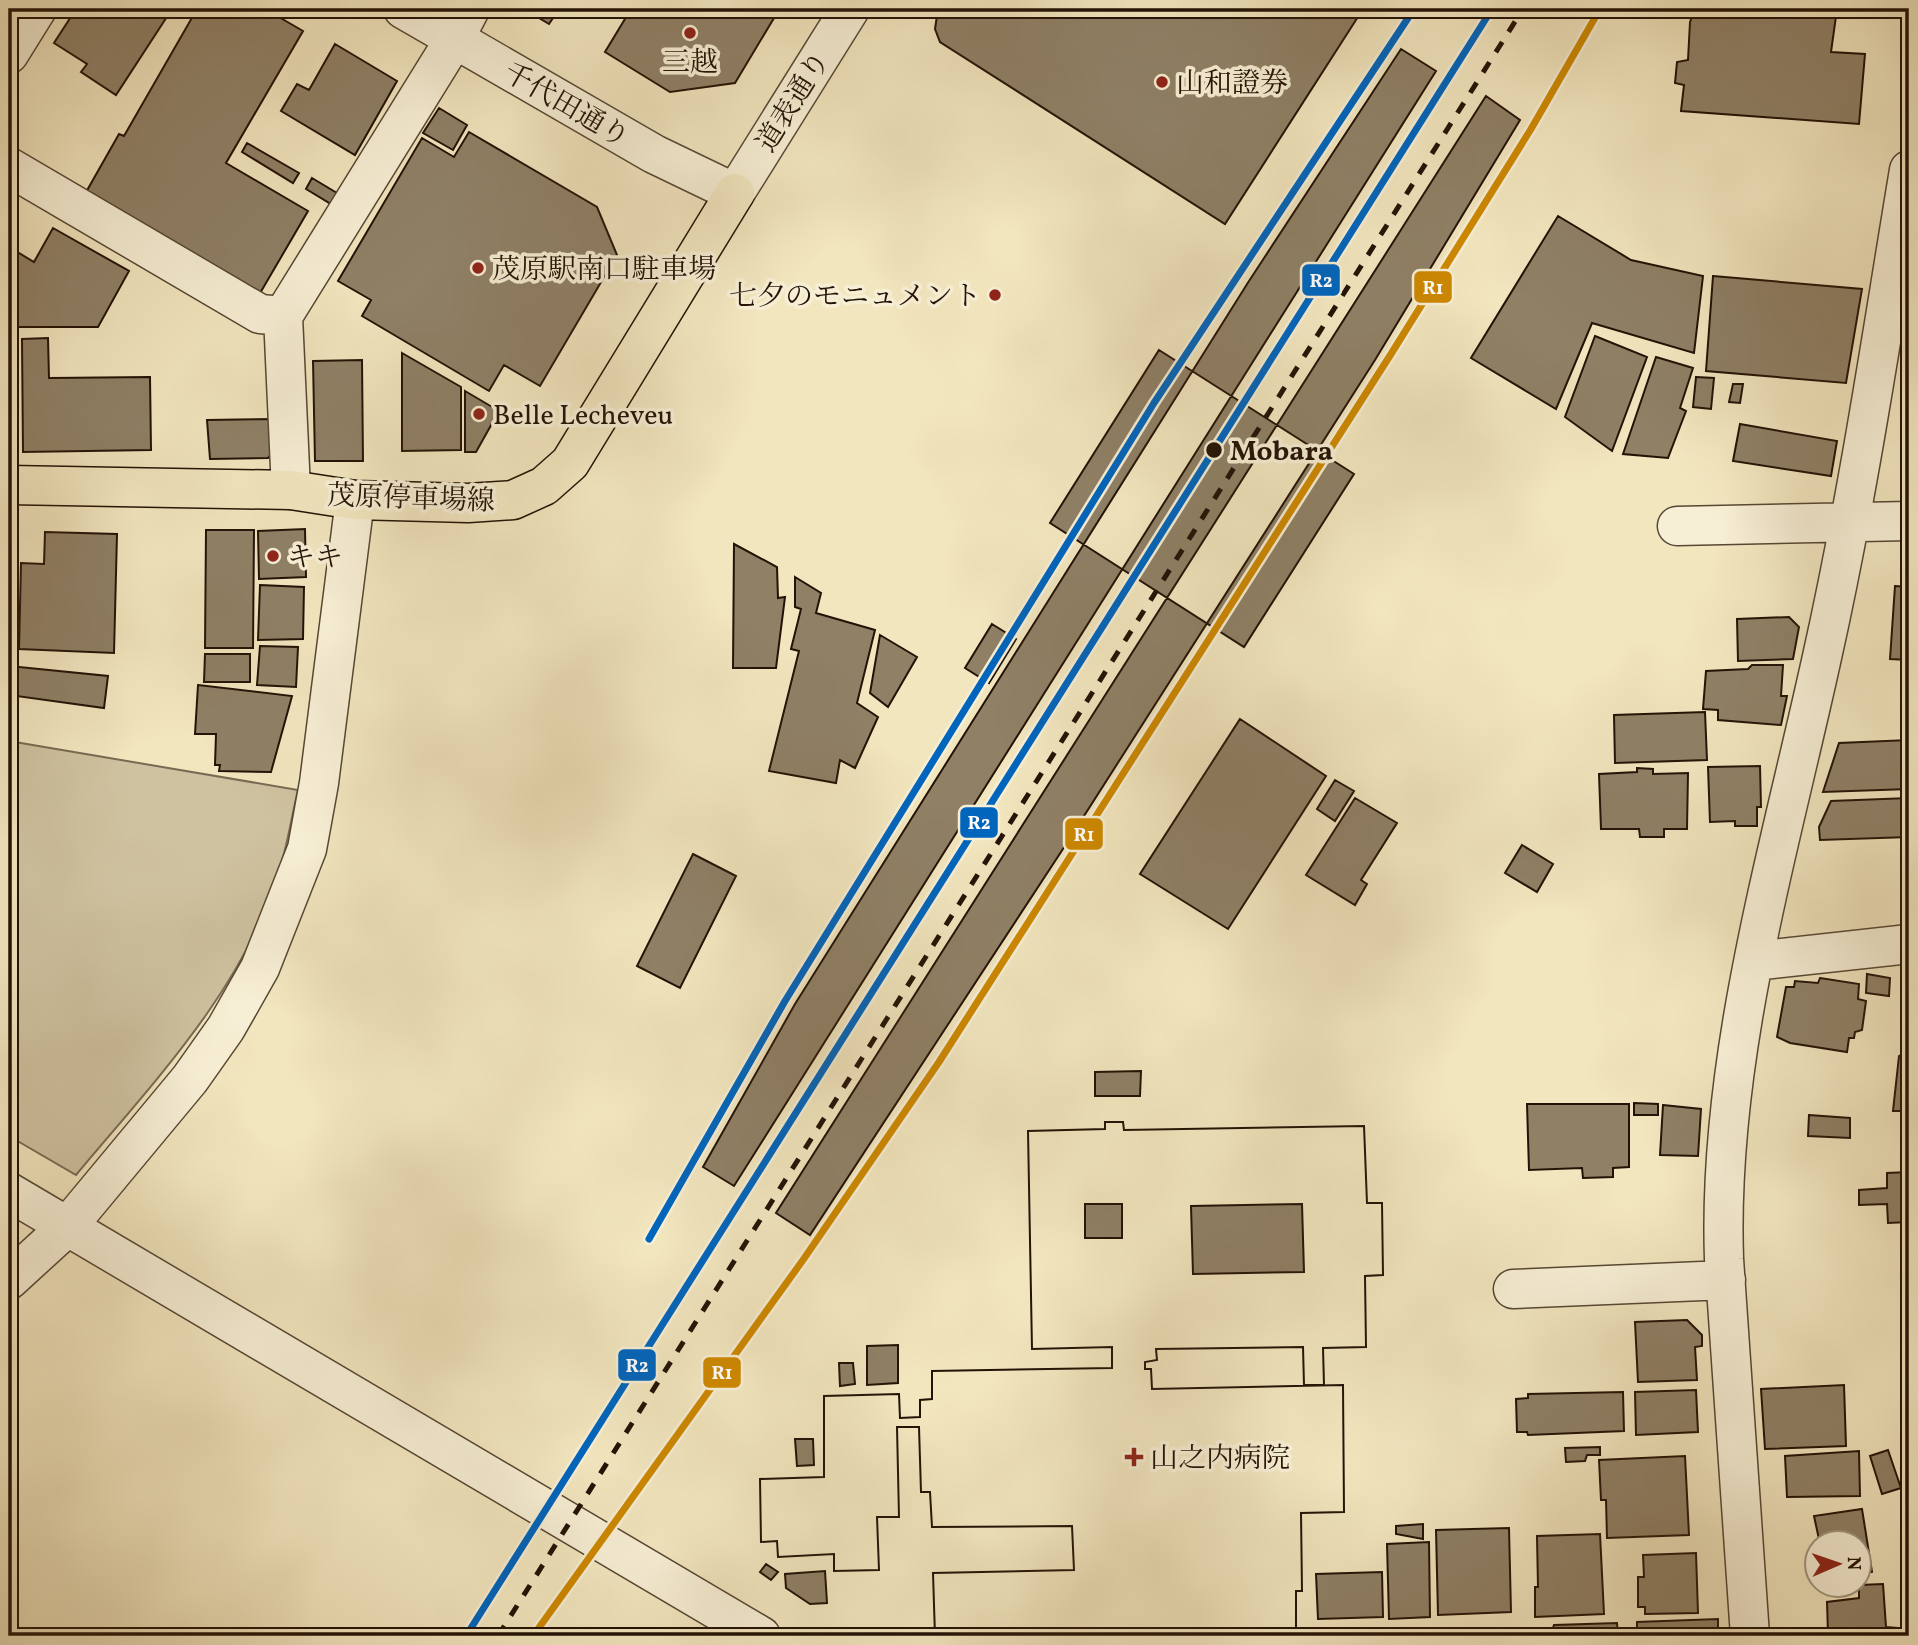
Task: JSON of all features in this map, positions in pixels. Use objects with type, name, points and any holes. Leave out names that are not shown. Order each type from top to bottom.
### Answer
[{"type":"main road","name":"茂原停車場線","points":[[9,485],[291,491],[355,500],[468,503],[513,500],[544,486],[570,463],[735,193]]},
{"type":"street","points":[[9,54],[37,9]]},
{"type":"street","name":"千代田通り","points":[[403,9],[462,24],[654,154],[735,193]]},
{"type":"street","name":"道表通り","points":[[735,193],[850,9]]},
{"type":"street","points":[[291,491],[283,316],[462,24]]},
{"type":"street","points":[[9,167],[260,314],[283,316]]},
{"type":"street","points":[[1750,1636],[1722,1202],[1725,1145],[1737,1054],[1755,961],[1836,592],[1909,170]]},
{"type":"street","points":[[9,1280],[67,1227],[191,1079],[253,980],[284,914],[307,849],[319,783],[355,500]]},
{"type":"street","points":[[1676,526],[1909,521]]},
{"type":"street","points":[[1755,961],[1909,944]]},
{"type":"street","points":[[9,1192],[761,1636]]},
{"type":"street","points":[[1513,1289],[1726,1280]]},
{"type":"shaded area","points":[[9,741],[298,790],[277,878],[261,920],[241,960],[191,1036],[76,1175],[9,1136]]},
{"type":"building","points":[[76,9],[172,9],[116,95],[81,72],[87,64],[54,43]]},
{"type":"building","points":[[197,9],[265,9],[303,31],[226,163],[308,211],[259,295],[85,194],[119,134],[124,136]]},
{"type":"building","points":[[524,9],[559,9],[549,24]]},
{"type":"building","points":[[631,9],[770,9],[777,13],[735,83],[670,92],[605,52]]},
{"type":"building","points":[[938,9],[1363,9],[1225,224],[940,42],[935,29]]},
{"type":"building","points":[[1695,9],[1837,9],[1831,52],[1865,54],[1859,124],[1681,111],[1684,85],[1675,83],[1677,62],[1688,60],[1690,22]]},
{"type":"building","points":[[335,44],[397,81],[355,155],[281,111],[297,84],[309,90]]},
{"type":"building","points":[[1401,49],[1436,71],[734,1186],[703,1167],[795,1004],[1249,281]]},
{"type":"building","points":[[1486,96],[1520,120],[1375,360],[1061,852],[810,1235],[776,1213]]},
{"type":"building","points":[[439,108],[467,125],[453,150],[423,133]]},
{"type":"building","name":"茂原駅南口駐車場","points":[[469,132],[597,207],[617,255],[540,386],[504,365],[489,391],[362,316],[371,300],[338,281],[422,138],[454,157]]},
{"type":"building","points":[[247,143],[299,173],[293,183],[242,152]]},
{"type":"building","points":[[312,178],[337,193],[331,204],[306,189]]},
{"type":"building","points":[[1558,216],[1631,260],[1703,276],[1694,353],[1592,323],[1556,409],[1471,358]]},
{"type":"building","points":[[53,228],[129,271],[98,327],[9,327],[9,247],[34,262]]},
{"type":"building","points":[[1713,276],[1862,289],[1846,383],[1706,371]]},
{"type":"building","points":[[1595,336],[1647,357],[1612,451],[1565,417]]},
{"type":"building","points":[[9,337],[15,338],[12,445],[9,445]]},
{"type":"building","points":[[48,338],[49,378],[150,377],[151,450],[23,452],[22,339]]},
{"type":"building","points":[[1159,350],[1354,474],[1244,647],[1050,523]]},
{"type":"building","points":[[1909,351],[1909,386],[1903,386]]},
{"type":"building","points":[[402,353],[461,387],[461,450],[402,451]]},
{"type":"building","points":[[1656,357],[1693,368],[1680,408],[1686,411],[1668,458],[1623,454]]},
{"type":"building","points":[[362,360],[363,461],[315,461],[313,361]]},
{"type":"building","points":[[1696,377],[1714,378],[1711,409],[1693,407]]},
{"type":"building","points":[[1733,384],[1743,384],[1740,403],[1729,402]]},
{"type":"building","points":[[465,391],[499,411],[476,452],[465,452]]},
{"type":"building","points":[[273,419],[275,449],[268,458],[210,459],[207,420]]},
{"type":"building","points":[[1740,424],[1837,441],[1831,476],[1733,461]]},
{"type":"building","points":[[305,529],[306,577],[259,579],[258,531]]},
{"type":"building","points":[[206,530],[254,530],[253,648],[205,648]]},
{"type":"building","points":[[45,532],[117,534],[114,653],[19,649],[21,563],[44,564]]},
{"type":"building","points":[[734,544],[777,567],[778,598],[785,597],[776,668],[733,668]]},
{"type":"building","points":[[795,577],[821,593],[816,613],[875,630],[857,703],[878,717],[855,768],[840,760],[836,783],[769,771],[799,651],[791,649],[801,609],[795,607]]},
{"type":"building","points":[[260,585],[304,587],[303,639],[258,640]]},
{"type":"building","points":[[1895,586],[1909,587],[1909,660],[1890,659]]},
{"type":"building","points":[[1789,617],[1799,627],[1793,659],[1738,661],[1737,619]]},
{"type":"building","points":[[992,624],[1016,639],[989,683],[965,668]]},
{"type":"building","points":[[880,635],[917,657],[888,707],[870,693]]},
{"type":"building","points":[[260,646],[298,647],[296,687],[257,685]]},
{"type":"building","points":[[205,654],[250,654],[250,682],[204,682]]},
{"type":"building","points":[[1752,665],[1783,665],[1781,696],[1787,696],[1781,725],[1718,720],[1718,710],[1703,709],[1706,671],[1748,669]]},
{"type":"building","points":[[9,666],[108,676],[104,708],[9,695]]},
{"type":"building","points":[[198,685],[292,696],[271,772],[219,771],[220,765],[215,765],[216,734],[195,734]]},
{"type":"building","points":[[1705,712],[1707,760],[1615,763],[1614,715]]},
{"type":"building","points":[[1240,719],[1326,776],[1228,929],[1140,874]]},
{"type":"building","points":[[1909,740],[1909,789],[1823,792],[1839,743]]},
{"type":"building","points":[[1760,766],[1761,807],[1757,807],[1757,826],[1735,826],[1735,821],[1710,822],[1708,767]]},
{"type":"building","points":[[1637,768],[1653,769],[1653,774],[1688,773],[1687,829],[1664,829],[1664,837],[1640,837],[1639,829],[1601,829],[1599,774],[1637,772]]},
{"type":"building","points":[[1335,780],[1354,791],[1335,821],[1317,809]]},
{"type":"building","points":[[1355,798],[1397,823],[1361,880],[1367,884],[1355,905],[1306,875]]},
{"type":"building","points":[[1909,798],[1909,837],[1820,840],[1819,827],[1831,801]]},
{"type":"building","points":[[1522,845],[1553,864],[1537,892],[1505,873]]},
{"type":"building","points":[[693,854],[736,876],[680,988],[637,966]]},
{"type":"building","points":[[1867,974],[1890,978],[1889,996],[1866,993]]},
{"type":"building","points":[[1820,978],[1859,984],[1858,999],[1866,1001],[1862,1030],[1855,1032],[1854,1038],[1849,1038],[1847,1052],[1790,1043],[1777,1037],[1786,987],[1794,987],[1795,981],[1818,983]]},
{"type":"building","points":[[1909,1042],[1909,1111],[1893,1111],[1899,1056],[1908,1051]]},
{"type":"building","points":[[1141,1071],[1140,1096],[1095,1096],[1095,1072]]},
{"type":"building","points":[[1634,1103],[1658,1104],[1658,1115],[1634,1115]]},
{"type":"building","points":[[1527,1104],[1629,1104],[1629,1167],[1613,1168],[1613,1177],[1583,1178],[1582,1168],[1529,1170]]},
{"type":"building","points":[[1663,1105],[1701,1109],[1698,1156],[1660,1155]]},
{"type":"building","points":[[1809,1115],[1850,1118],[1850,1138],[1808,1136]]},
{"type":"building","points":[[1105,1122],[1123,1122],[1124,1130],[1364,1126],[1367,1203],[1382,1203],[1383,1275],[1365,1276],[1366,1347],[1323,1348],[1324,1385],[1304,1385],[1303,1347],[1156,1349],[1157,1360],[1145,1362],[1145,1369],[1151,1369],[1152,1389],[1343,1385],[1344,1512],[1301,1513],[1302,1591],[1296,1591],[1296,1636],[935,1636],[933,1573],[1074,1570],[1072,1526],[932,1527],[930,1492],[921,1492],[919,1427],[897,1427],[899,1517],[877,1517],[879,1570],[834,1571],[834,1554],[778,1557],[777,1541],[761,1542],[760,1479],[824,1477],[824,1396],[899,1394],[900,1418],[920,1417],[920,1400],[932,1399],[932,1371],[1112,1368],[1112,1347],[1032,1349],[1028,1131],[1105,1129]],"holes":[[[1085,1204],[1122,1204],[1122,1238],[1085,1238]],[[1302,1204],[1304,1272],[1193,1274],[1191,1206]]]},
{"type":"building","points":[[1105,1122],[1123,1122],[1124,1130],[1364,1126],[1367,1203],[1382,1203],[1383,1275],[1365,1276],[1366,1347],[1323,1348],[1324,1385],[1304,1385],[1303,1347],[1156,1349],[1157,1360],[1145,1362],[1145,1369],[1151,1369],[1152,1389],[1343,1385],[1344,1512],[1301,1513],[1302,1591],[1296,1591],[1296,1636],[935,1636],[933,1573],[1074,1570],[1072,1526],[932,1527],[930,1492],[921,1492],[919,1427],[897,1427],[899,1517],[877,1517],[879,1570],[834,1571],[834,1554],[778,1557],[777,1541],[761,1542],[760,1479],[824,1477],[824,1396],[899,1394],[900,1418],[920,1417],[920,1400],[932,1399],[932,1371],[1112,1368],[1112,1347],[1032,1349],[1028,1131],[1105,1129]]},
{"type":"building","points":[[1909,1172],[1909,1222],[1888,1223],[1887,1204],[1859,1205],[1859,1190],[1887,1188],[1887,1173]]},
{"type":"building","points":[[1687,1320],[1702,1335],[1702,1346],[1695,1347],[1697,1380],[1638,1382],[1635,1322]]},
{"type":"building","points":[[898,1345],[898,1383],[867,1385],[867,1346]]},
{"type":"building","points":[[839,1363],[853,1363],[855,1384],[840,1386]]},
{"type":"building","points":[[1844,1385],[1846,1446],[1765,1449],[1761,1389]]},
{"type":"building","points":[[1696,1390],[1698,1432],[1636,1435],[1635,1392]]},
{"type":"building","points":[[1623,1392],[1624,1431],[1528,1435],[1527,1432],[1517,1432],[1516,1399],[1528,1398],[1528,1394]]},
{"type":"building","points":[[795,1439],[813,1439],[814,1465],[797,1466]]},
{"type":"building","points":[[1600,1447],[1600,1455],[1587,1455],[1585,1461],[1566,1462],[1565,1448]]},
{"type":"building","points":[[1888,1450],[1901,1488],[1882,1494],[1870,1456]]},
{"type":"building","points":[[1859,1451],[1860,1496],[1787,1497],[1785,1456]]},
{"type":"building","points":[[1685,1456],[1689,1535],[1607,1538],[1606,1500],[1601,1500],[1599,1460]]},
{"type":"building","points":[[1862,1509],[1865,1530],[1817,1530],[1814,1516]]},
{"type":"building","points":[[1423,1524],[1423,1539],[1396,1534],[1396,1526]]},
{"type":"building","points":[[1509,1528],[1511,1612],[1438,1615],[1436,1530]]},
{"type":"building","points":[[1600,1534],[1604,1614],[1535,1617],[1535,1587],[1538,1587],[1537,1536]]},
{"type":"building","points":[[1429,1542],[1430,1617],[1389,1619],[1387,1544]]},
{"type":"building","points":[[1696,1553],[1698,1613],[1645,1614],[1645,1607],[1638,1607],[1638,1577],[1644,1577],[1643,1555]]},
{"type":"building","points":[[766,1564],[778,1572],[771,1580],[760,1572]]},
{"type":"building","points":[[825,1571],[827,1603],[810,1604],[786,1588],[785,1574]]},
{"type":"building","points":[[1382,1572],[1383,1617],[1318,1619],[1316,1574]]},
{"type":"building","points":[[1872,1584],[1883,1584],[1886,1627],[1897,1628],[1898,1636],[1820,1636],[1828,1634],[1827,1602],[1872,1600]]},
{"type":"building","points":[[1718,1619],[1718,1636],[1637,1636],[1637,1622]]},
{"type":"building","points":[[1617,1623],[1618,1636],[1547,1636],[1546,1629],[1553,1628],[1554,1625]]},
{"type":"building","points":[[1462,1631],[1519,1631],[1519,1636],[1463,1636]]},
{"type":"railway","points":[[466,1636],[1492,9]]},
{"type":"railway","points":[[498,1636],[1523,9]]},
{"type":"transit line","name":"R2","points":[[649,1239],[785,1001],[1154,403],[1414,9]]},
{"type":"transit line","name":"R2","points":[[466,1636],[1492,9]]},
{"type":"transit line","name":"R1","points":[[533,1636],[803,1260],[939,1062],[1391,354],[1531,129],[1600,9]]},
{"type":"place","name":"三越","points":[[690,33]]},
{"type":"place","name":"山和證券","points":[[1162,82]]},
{"type":"place","name":"茂原駅南口駐車場","points":[[478,268]]},
{"type":"place","name":"七夕のモニュメント","points":[[995,295]]},
{"type":"place","name":"Belle Lecheveu","points":[[479,414]]},
{"type":"place","name":"Mobara","points":[[1214,450]]},
{"type":"place","name":"キキ","points":[[273,556]]},
{"type":"place","name":"山之内病院","points":[[1134,1457]]}]
